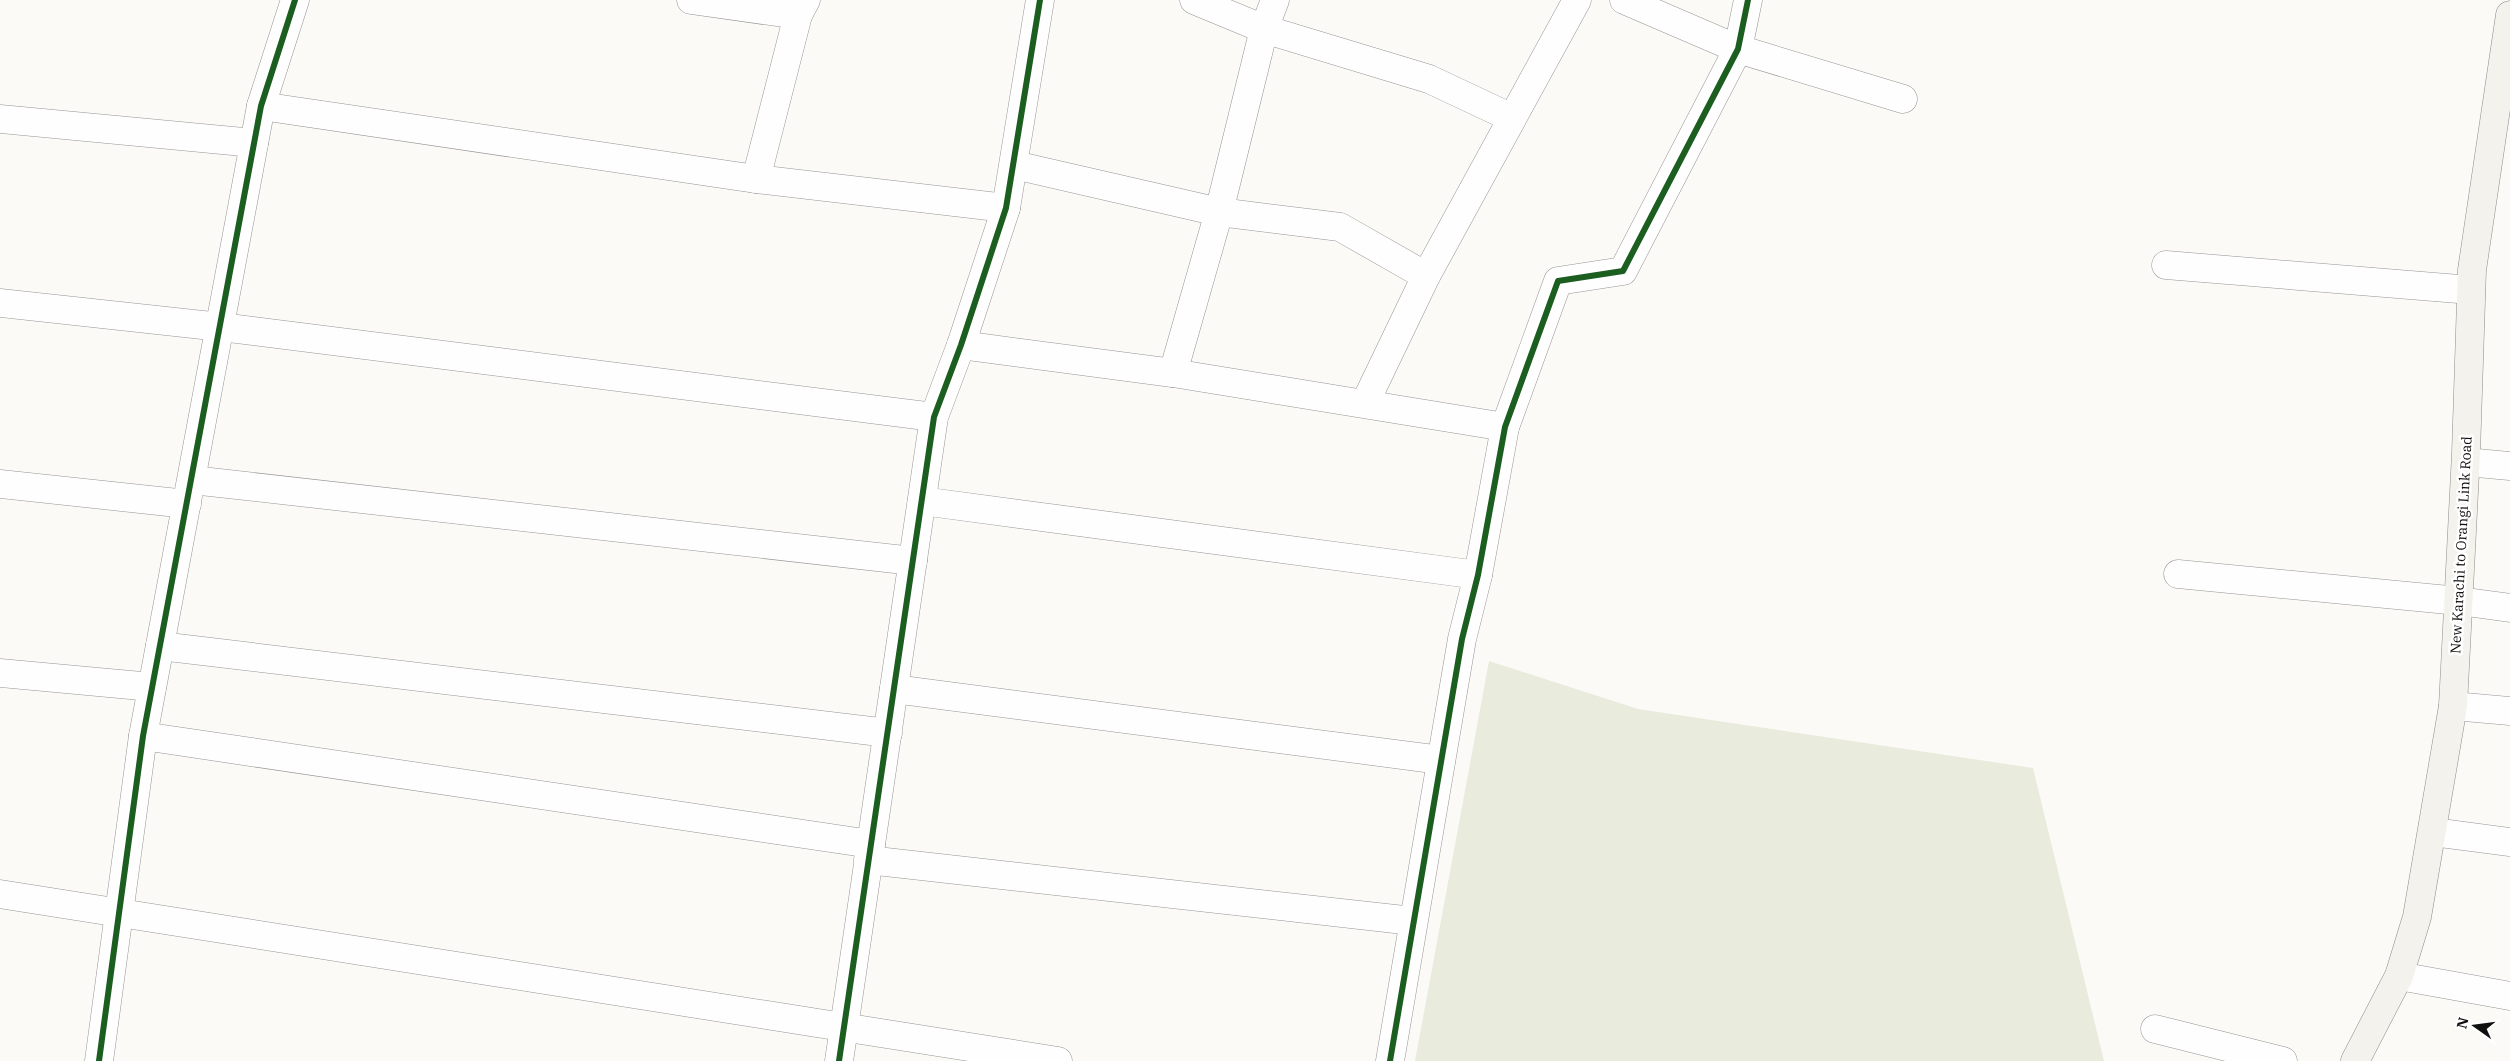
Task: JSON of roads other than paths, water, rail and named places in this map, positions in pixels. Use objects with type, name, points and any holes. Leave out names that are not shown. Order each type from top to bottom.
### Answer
[{"type":"street","points":[[99,1061],[143,736],[152,687],[261,106],[295,0]]},
{"type":"street","points":[[690,0],[802,8],[756,179]]},
{"type":"street","points":[[839,1061],[934,417],[961,345],[1006,208],[1040,0]]},
{"type":"street","points":[[1194,0],[1264,29],[1429,79],[1512,118]]},
{"type":"street","points":[[1174,373],[1219,212],[1264,29],[1275,0]]},
{"type":"street","points":[[1365,403],[1426,276],[1577,0]]},
{"type":"street","points":[[1624,0],[1738,49],[1903,99]]},
{"type":"street","points":[[1390,1061],[1462,639],[1478,575],[1505,427],[1558,281],[1623,271],[1738,49],[1748,0]]},
{"type":"street","name":"New Karachi to Orangi Link Road","points":[[2355,1061],[2375,1026],[2399,976],[2417,917],[2453,706],[2466,462],[2471,290],[2478,217],[2510,16]]},
{"type":"street","points":[[261,106],[756,179],[1006,208]]},
{"type":"street","points":[[0,119],[254,143]]},
{"type":"street","points":[[1014,165],[1219,212],[1340,227],[1426,276]]},
{"type":"street","points":[[2166,264],[2471,290]]},
{"type":"street","points":[[0,303],[221,326],[934,417]]},
{"type":"street","points":[[961,345],[1174,373],[1505,427]]},
{"type":"street","points":[[2466,462],[2510,466]]},
{"type":"street","points":[[0,484],[189,492],[913,561]]},
{"type":"street","points":[[922,501],[1478,575]]},
{"type":"street","points":[[2178,574],[2459,601],[2510,608]]},
{"type":"street","points":[[160,646],[888,733]]},
{"type":"street","points":[[0,673],[152,687]]},
{"type":"street","points":[[894,689],[1441,760]]},
{"type":"street","points":[[2453,706],[2510,711]]},
{"type":"street","points":[[143,736],[870,852],[1414,921]]},
{"type":"street","points":[[2433,832],[2510,842]]},
{"type":"street","points":[[0,894],[1058,1061]]},
{"type":"street","points":[[2399,976],[2510,996]]},
{"type":"street","points":[[2155,1029],[2283,1061]]}]
